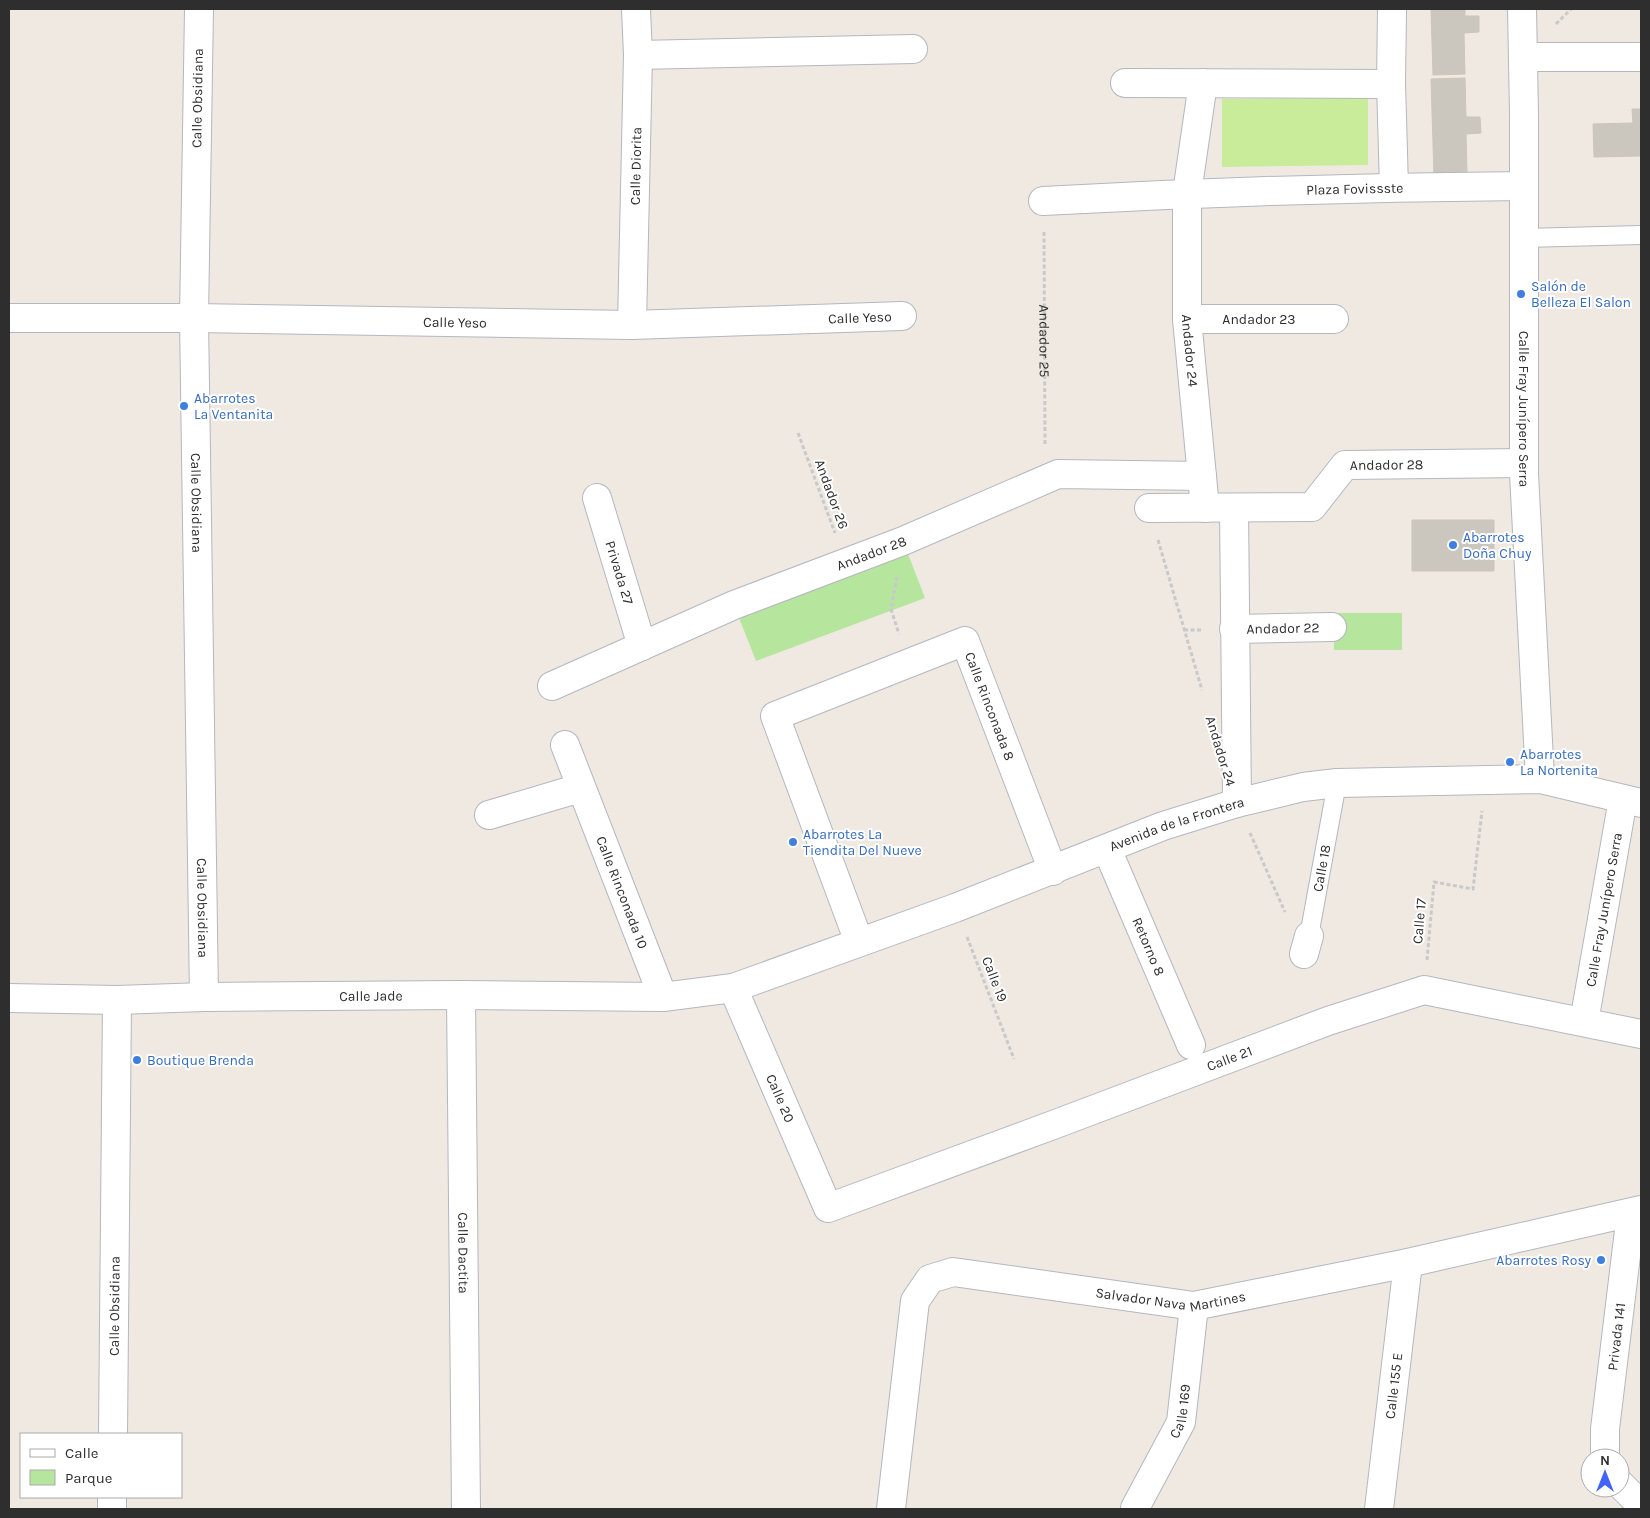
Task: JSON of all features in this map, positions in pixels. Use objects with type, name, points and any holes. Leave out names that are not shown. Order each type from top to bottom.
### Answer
[{"type":"street","name":"Calle Obsidiana","points":[[199,9],[194,318],[204,997]]},
{"type":"street","name":"Calle Diorita","points":[[632,325],[638,55],[636,9]]},
{"type":"street","points":[[1392,9],[1391,84],[1394,187]]},
{"type":"street","name":"Calle Fray Junípero Serra","points":[[1522,9],[1524,463],[1540,779]]},
{"type":"street","points":[[638,55],[913,49]]},
{"type":"street","points":[[1523,57],[1641,57]]},
{"type":"street","points":[[1125,82],[1391,84]]},
{"type":"street","name":"Andador 24","points":[[1203,82],[1187,193],[1187,319],[1205,508]]},
{"type":"street","name":"Plaza Fovissste","points":[[1043,201],[1187,193],[1394,187],[1524,186]]},
{"type":"street","name":"Calle Yeso","points":[[9,318],[194,318],[632,325],[902,316]]},
{"type":"street","name":"Andador 23","points":[[1187,319],[1334,319]]},
{"type":"street","name":"Andador 28","points":[[1149,508],[1312,507],[1346,465],[1524,463]]},
{"type":"street","name":"Andador 28","points":[[552,686],[734,604],[915,536],[1058,474],[1202,476]]},
{"type":"street","name":"Privada 27","points":[[597,498],[642,646]]},
{"type":"street","name":"Andador 24","points":[[1234,508],[1237,803]]},
{"type":"street","name":"Andador 22","points":[[1234,629],[1332,627]]},
{"type":"street","name":"Calle Rinconada 8","points":[[859,942],[775,716],[964,641],[1053,871]]},
{"type":"street","name":"Calle Rinconada 10","points":[[565,746],[663,997]]},
{"type":"street","name":"Avenida de la Frontera","points":[[733,988],[955,908],[1053,871],[1163,826],[1237,803],[1303,787],[1337,783],[1540,779],[1632,801]]},
{"type":"street","points":[[489,815],[580,788]]},
{"type":"street","name":"Calle Fray Junípero Serra","points":[[1584,1022],[1632,801]]},
{"type":"street","name":"Retorno 8","points":[[1107,849],[1191,1045]]},
{"type":"street","name":"Calle Jade","points":[[9,998],[117,1000],[204,997],[663,997],[733,988]]},
{"type":"street","name":"Calle 20","points":[[733,988],[828,1208]]},
{"type":"street","name":"Calle 21","points":[[828,1208],[1044,1129],[1328,1021],[1424,990],[1641,1034]]},
{"type":"street","name":"Calle Dactita","points":[[461,996],[466,1509]]},
{"type":"street","name":"Calle Obsidiana","points":[[113,1433],[117,1000]]},
{"type":"street","name":"Salvador Nava Martines","points":[[891,1509],[915,1301],[930,1278],[953,1272],[1194,1306],[1408,1264],[1636,1212]]},
{"type":"street","name":"Privada 141","points":[[1605,1448],[1605,1429],[1636,1212]]},
{"type":"street","name":"Calle 155 E","points":[[1380,1509],[1408,1264]]},
{"type":"street","name":"Calle 169","points":[[1135,1508],[1181,1422],[1194,1306]]},
{"type":"street","points":[[1630,1494],[1640,1504],[1641,1509]]},
{"type":"lane","points":[[1524,238],[1641,235]]},
{"type":"lane","name":"Calle 18","points":[[1306,945],[1337,783]]},
{"type":"path","name":"Andador 25","points":[[1043,201],[1045,480]]},
{"type":"path","name":"Andador 26","points":[[798,433],[845,563]]},
{"type":"path","points":[[1149,508],[1203,694]]},
{"type":"path","points":[[910,663],[890,609],[899,570],[915,536]]},
{"type":"path","name":"Calle 17","points":[[1424,990],[1434,882],[1474,889],[1485,780]]},
{"type":"path","name":"Calle 19","points":[[955,908],[1014,1059]]},
{"type":"green space","points":[[1368,98],[1368,165],[1222,167],[1222,99]]},
{"type":"green space","points":[[903,541],[925,598],[756,661],[734,605]]},
{"type":"green space","points":[[1334,613],[1402,613],[1402,650],[1334,650]]},
{"type":"building","points":[[1431,9],[1465,9],[1465,16],[1479,16],[1479,32],[1464,33],[1465,74],[1433,75]]},
{"type":"building","points":[[1465,78],[1466,117],[1480,117],[1481,133],[1466,134],[1467,175],[1434,176],[1431,79]]},
{"type":"building","points":[[1632,109],[1641,109],[1641,156],[1594,157],[1593,124],[1633,123]]},
{"type":"building","name":"Abarrotes Doña Chuy","points":[[1412,520],[1494,520],[1494,571],[1412,571]]},
{"type":"place","name":"Salón de Belleza El Salon","points":[[1521,294]]},
{"type":"place","name":"Abarrotes La Ventanita","points":[[184,406]]},
{"type":"place","name":"Abarrotes Doña Chuy","points":[[1453,545]]},
{"type":"place","name":"Abarrotes La Nortenita","points":[[1510,762]]},
{"type":"place","name":"Abarrotes La Tiendita Del Nueve","points":[[793,842]]},
{"type":"place","name":"Boutique Brenda","points":[[137,1060]]},
{"type":"place","name":"Abarrotes Rosy","points":[[1601,1260]]}]
